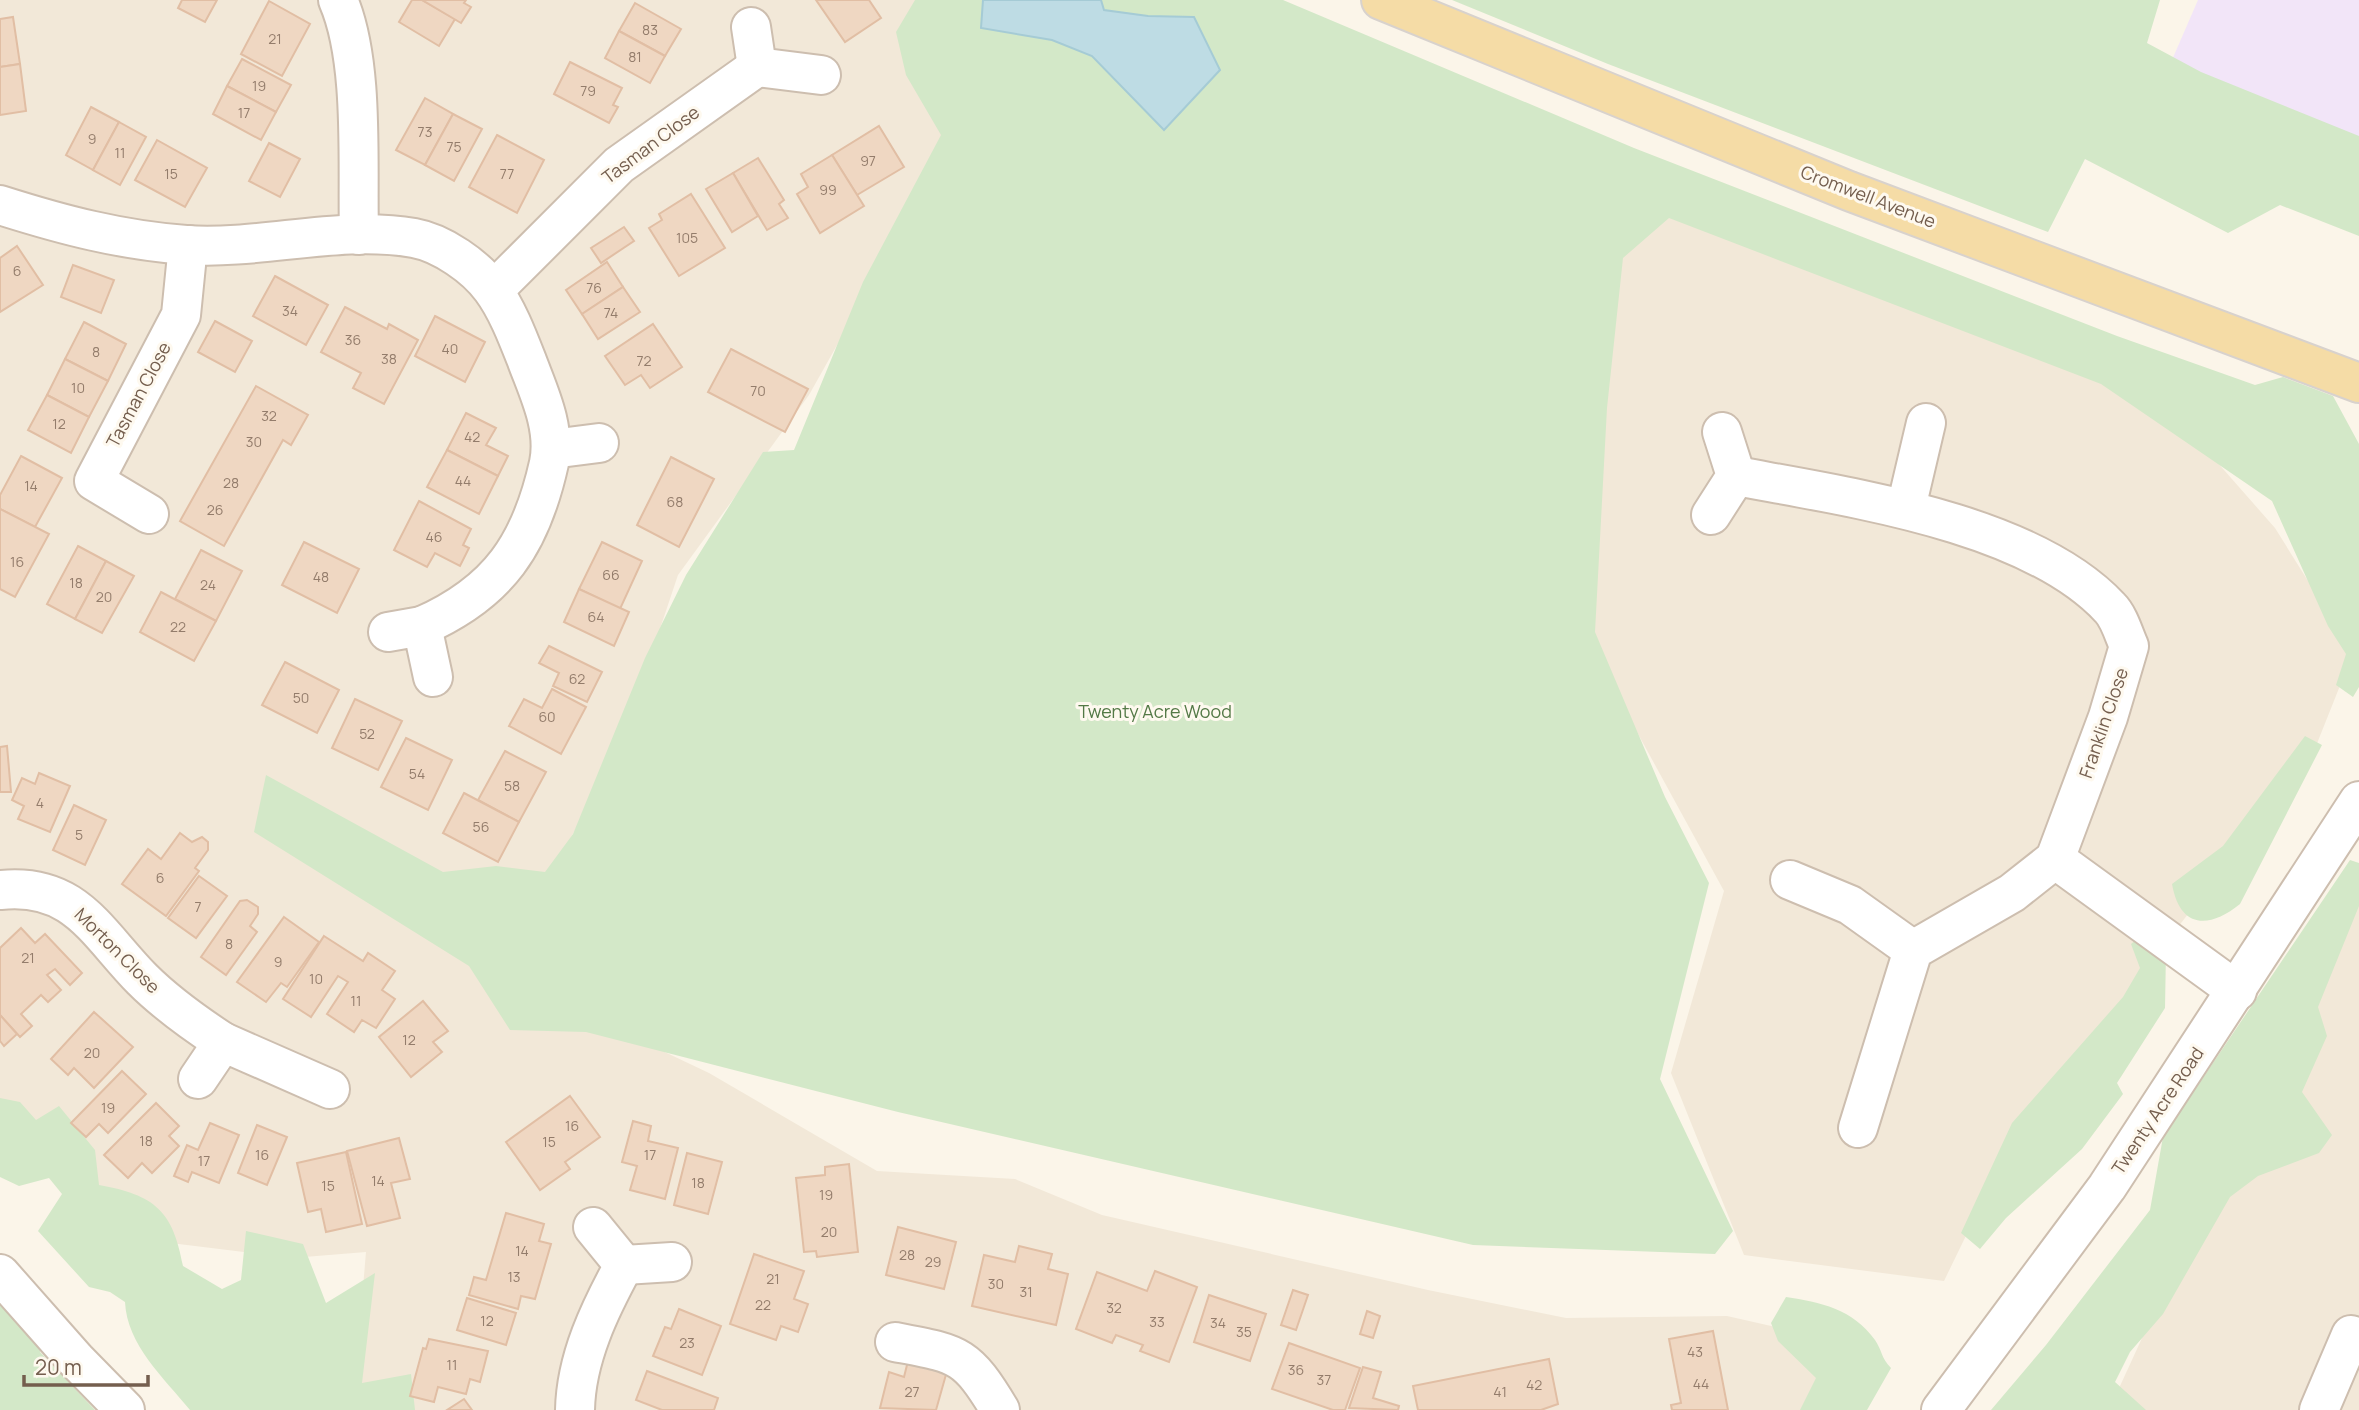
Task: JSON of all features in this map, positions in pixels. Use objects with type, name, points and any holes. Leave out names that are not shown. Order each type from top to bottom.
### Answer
[{"type":"main road","name":"Cromwell Avenue","points":[[1381,0],[1849,191],[2359,383]]},
{"type":"street","points":[[338,0],[349,25],[355,94],[359,234]]},
{"type":"street","points":[[751,27],[757,67],[821,75]]},
{"type":"street","name":"Tasman Close","points":[[494,290],[619,165],[757,67]]},
{"type":"street","points":[[0,205],[89,232],[187,245],[273,243],[359,234],[416,238],[446,251],[475,270],[494,290],[545,406],[552,449],[541,498],[526,533],[508,562],[485,589],[457,610],[405,629],[433,677]]},
{"type":"street","name":"Tasman Close","points":[[149,514],[94,481],[181,316],[187,245]]},
{"type":"street","points":[[1906,508],[1926,423]]},
{"type":"street","points":[[1711,515],[1737,476],[1722,432]]},
{"type":"street","points":[[552,449],[599,443]]},
{"type":"street","name":"Franklin Close","points":[[1737,476],[1906,508],[1993,538],[2058,566],[2112,609],[2129,646],[2108,717],[2056,859]]},
{"type":"street","name":"Twenty Acre Road","points":[[1941,1410],[2107,1187],[2238,991],[2359,801]]},
{"type":"street","points":[[1858,1128],[1913,950],[2012,893],[2056,859],[2238,991]]},
{"type":"street","points":[[1790,880],[1850,905],[1913,950]]},
{"type":"street","name":"Morton Close","points":[[0,890],[41,889],[71,905],[184,1016],[223,1042],[330,1089]]},
{"type":"street","points":[[198,1079],[223,1042]]},
{"type":"street","points":[[593,1227],[624,1265]]},
{"type":"street","points":[[624,1265],[672,1262]]},
{"type":"street","points":[[575,1410],[579,1371],[591,1333],[624,1265]]},
{"type":"street","points":[[0,1275],[125,1410]]},
{"type":"street","points":[[2319,1410],[2351,1335]]},
{"type":"street","points":[[895,1342],[956,1355],[981,1378],[1000,1410]]},
{"type":"shaded area","points":[[0,0],[949,0],[955,135],[809,395],[678,575],[619,751],[496,972],[709,1073],[877,1171],[1015,1179],[1102,1215],[1428,1290],[1566,1318],[1727,1316],[1815,1336],[1823,1410],[356,1410],[353,1406],[366,1252],[292,1258],[138,1239],[0,1132]]},
{"type":"shaded area","points":[[2198,0],[2359,0],[2359,224],[2162,83]]},
{"type":"shaded area","points":[[1619,156],[2123,355],[2275,528],[2353,653],[2314,751],[2011,1143],[1944,1281],[1744,1255],[1671,1073],[1724,891],[1585,637]]},
{"type":"shaded area","points":[[2359,885],[2359,1410],[2109,1410],[2323,944]]},
{"type":"green space","name":"Twenty Acre Wood","points":[[915,0],[1283,0],[1634,148],[2117,336],[2255,385],[2283,377],[2333,396],[2359,444],[2359,687],[2353,697],[2336,685],[2346,654],[2328,626],[2272,501],[2101,384],[1669,218],[1623,258],[1607,408],[1595,632],[1665,797],[1709,883],[1660,1079],[1733,1231],[1715,1254],[1473,1245],[898,1112],[586,1032],[510,1030],[469,966],[254,832],[266,775],[443,872],[496,866],[545,872],[573,834],[645,658],[686,575],[763,452],[794,450],[863,282],[941,135],[906,75],[896,32]]},
{"type":"green space","points":[[1452,0],[2160,0],[2147,43],[2201,72],[2359,136],[2359,236],[2280,205],[2228,233],[2085,159],[2048,232],[1608,64]]},
{"type":"green space","points":[[2305,736],[2322,745],[2240,904],[2207,921],[2189,917],[2176,899],[2172,884],[2223,846]]},
{"type":"green space","points":[[2350,860],[2359,863],[2359,906],[2318,1007],[2327,1036],[2302,1092],[2332,1135],[2319,1153],[2258,1176],[2230,1197],[2163,1314],[2130,1352],[2115,1382],[2146,1410],[1991,1410],[2046,1345],[2150,1210],[2163,1137]]},
{"type":"green space","points":[[2146,932],[2166,951],[2165,1008],[2117,1083],[2123,1094],[2082,1149],[2006,1218],[1980,1249],[1961,1233],[2012,1123],[2123,997],[2140,968],[2131,944]]},
{"type":"green space","points":[[0,1098],[20,1102],[36,1120],[59,1106],[95,1150],[99,1185],[134,1194],[158,1209],[174,1232],[183,1266],[222,1289],[241,1280],[246,1231],[303,1244],[326,1303],[375,1273],[362,1383],[411,1374],[415,1410],[190,1410],[140,1347],[127,1318],[125,1302],[110,1292],[89,1287],[38,1231],[62,1194],[49,1178],[19,1186],[0,1177]]},
{"type":"green space","points":[[1786,1297],[1811,1301],[1846,1314],[1866,1329],[1875,1340],[1891,1368],[1867,1410],[1800,1410],[1816,1378],[1778,1341],[1771,1323]]},
{"type":"green space","points":[[0,1304],[18,1306],[47,1335],[40,1352],[95,1410],[0,1410]]},
{"type":"water","points":[[983,0],[1101,0],[1104,10],[1148,16],[1194,17],[1220,70],[1164,130],[1092,56],[1052,40],[981,28]]},
{"type":"building","points":[[182,0],[217,0],[205,22],[178,8]]},
{"type":"building","points":[[412,0],[422,0],[455,19],[439,46],[399,22]]},
{"type":"building","points":[[422,0],[466,0],[464,3],[471,7],[461,23]]},
{"type":"building","points":[[816,0],[869,0],[881,18],[845,42]]},
{"type":"building","points":[[269,1],[310,24],[282,76],[241,54]]},
{"type":"building","points":[[635,3],[681,29],[665,56],[619,31]]},
{"type":"building","points":[[13,17],[20,64],[0,67],[0,19]]},
{"type":"building","points":[[619,31],[665,56],[650,83],[605,58]]},
{"type":"building","points":[[242,59],[291,85],[276,112],[227,86]]},
{"type":"building","points":[[570,62],[622,88],[613,105],[618,107],[609,123],[554,94]]},
{"type":"building","points":[[20,64],[26,111],[0,115],[0,67]]},
{"type":"building","points":[[227,86],[276,112],[261,140],[213,114]]},
{"type":"building","points":[[425,98],[453,114],[425,165],[396,150]]},
{"type":"building","points":[[91,107],[119,122],[93,170],[66,155]]},
{"type":"building","points":[[453,114],[482,129],[454,181],[425,165]]},
{"type":"building","points":[[119,122],[146,137],[120,185],[93,170]]},
{"type":"building","points":[[879,126],[904,167],[857,195],[832,155]]},
{"type":"building","points":[[497,135],[544,160],[517,213],[469,187]]},
{"type":"building","points":[[157,140],[207,168],[185,207],[135,180]]},
{"type":"building","points":[[269,143],[300,159],[280,197],[249,181]]},
{"type":"building","points":[[832,155],[864,206],[820,233],[797,194],[808,187],[801,174]]},
{"type":"building","points":[[758,158],[784,200],[779,204],[788,218],[767,230],[733,173]]},
{"type":"building","points":[[733,173],[758,216],[732,232],[706,189]]},
{"type":"building","points":[[691,194],[725,248],[679,276],[649,228],[662,220],[659,214]]},
{"type":"building","points":[[624,227],[634,241],[601,263],[591,248]]},
{"type":"building","points":[[17,246],[43,285],[0,312],[0,258]]},
{"type":"building","points":[[607,262],[623,287],[582,314],[566,290]]},
{"type":"building","points":[[73,265],[114,280],[101,313],[61,297]]},
{"type":"building","points":[[275,276],[328,305],[306,345],[253,316]]},
{"type":"building","points":[[623,287],[640,312],[598,339],[582,314]]},
{"type":"building","points":[[345,307],[387,329],[389,324],[418,340],[384,404],[353,388],[361,373],[321,352]]},
{"type":"building","points":[[435,316],[485,342],[465,382],[415,356]]},
{"type":"building","points":[[215,321],[252,341],[235,372],[198,352]]},
{"type":"building","points":[[84,322],[126,344],[108,381],[65,359]]},
{"type":"building","points":[[653,324],[682,367],[650,388],[641,375],[625,385],[605,356]]},
{"type":"building","points":[[731,349],[808,389],[785,432],[708,392]]},
{"type":"building","points":[[65,359],[108,381],[89,417],[47,395]]},
{"type":"building","points":[[256,386],[308,415],[291,445],[283,440],[224,546],[180,521]]},
{"type":"building","points":[[47,395],[89,417],[71,453],[28,430]]},
{"type":"building","points":[[466,413],[496,428],[486,445],[508,456],[498,476],[447,450]]},
{"type":"building","points":[[447,450],[498,476],[479,514],[427,487]]},
{"type":"building","points":[[21,456],[62,478],[35,527],[0,509],[0,495]]},
{"type":"building","points":[[671,457],[714,479],[679,547],[637,525]]},
{"type":"building","points":[[419,501],[471,529],[463,545],[469,548],[460,566],[435,553],[427,567],[394,550]]},
{"type":"building","points":[[0,509],[49,534],[15,597],[0,589]]},
{"type":"building","points":[[304,542],[359,569],[337,613],[282,585]]},
{"type":"building","points":[[602,542],[642,561],[620,609],[579,589]]},
{"type":"building","points":[[78,546],[106,561],[75,619],[47,604]]},
{"type":"building","points":[[201,550],[242,571],[216,621],[175,599]]},
{"type":"building","points":[[106,561],[134,576],[102,633],[75,619]]},
{"type":"building","points":[[579,589],[629,612],[614,646],[564,622]]},
{"type":"building","points":[[161,592],[216,621],[194,661],[140,632]]},
{"type":"building","points":[[549,646],[602,672],[587,702],[553,686],[559,673],[539,663]]},
{"type":"building","points":[[285,662],[339,690],[317,733],[262,705]]},
{"type":"building","points":[[552,689],[586,707],[561,754],[509,726],[524,699],[542,708]]},
{"type":"building","points":[[355,699],[402,721],[378,770],[332,748]]},
{"type":"building","points":[[406,738],[452,760],[428,810],[381,787]]},
{"type":"building","points":[[7,746],[11,792],[0,792],[0,747]]},
{"type":"building","points":[[505,751],[546,772],[519,822],[478,800]]},
{"type":"building","points":[[39,773],[70,786],[50,832],[18,819],[24,806],[12,800],[22,778],[35,784]]},
{"type":"building","points":[[464,793],[519,822],[498,862],[443,833]]},
{"type":"building","points":[[74,805],[106,820],[85,865],[53,850]]},
{"type":"building","points":[[180,833],[192,842],[202,837],[208,842],[208,850],[195,868],[199,871],[166,916],[122,884],[148,849],[161,859]]},
{"type":"building","points":[[199,876],[227,896],[196,938],[168,918]]},
{"type":"building","points":[[247,900],[258,907],[258,914],[250,926],[257,932],[226,975],[201,957],[240,901]]},
{"type":"building","points":[[284,917],[319,942],[287,987],[281,983],[266,1002],[237,982]]},
{"type":"building","points":[[21,928],[35,943],[45,934],[82,973],[70,985],[55,969],[47,975],[61,990],[48,1002],[41,995],[21,1014],[32,1026],[20,1037],[0,1015],[0,948]]},
{"type":"building","points":[[324,936],[363,961],[368,953],[395,971],[382,990],[395,999],[376,1028],[362,1020],[354,1032],[327,1014],[348,982],[338,976],[311,1017],[283,999]]},
{"type":"building","points":[[423,1001],[448,1031],[433,1042],[442,1052],[411,1077],[379,1037]]},
{"type":"building","points":[[94,1012],[133,1047],[94,1088],[74,1068],[68,1075],[51,1059]]},
{"type":"building","points":[[0,1015],[17,1034],[4,1046],[0,1041]]},
{"type":"building","points":[[122,1071],[146,1094],[108,1133],[99,1124],[86,1137],[71,1123]]},
{"type":"building","points":[[570,1096],[600,1137],[565,1162],[570,1169],[540,1190],[506,1142]]},
{"type":"building","points":[[156,1103],[179,1126],[169,1136],[179,1146],[152,1173],[142,1163],[128,1178],[104,1155]]},
{"type":"building","points":[[633,1121],[651,1126],[648,1141],[678,1148],[665,1199],[630,1190],[637,1166],[622,1162]]},
{"type":"building","points":[[210,1123],[239,1135],[219,1183],[192,1172],[188,1182],[174,1176],[187,1145],[198,1150]]},
{"type":"building","points":[[257,1125],[287,1137],[267,1185],[238,1173]]},
{"type":"building","points":[[399,1138],[410,1179],[391,1183],[400,1218],[367,1226],[347,1151]]},
{"type":"building","points":[[346,1152],[362,1224],[326,1232],[321,1209],[308,1212],[297,1163]]},
{"type":"building","points":[[687,1153],[722,1162],[708,1214],[674,1205]]},
{"type":"building","points":[[849,1164],[858,1252],[817,1257],[816,1251],[804,1252],[796,1178],[825,1175],[825,1167]]},
{"type":"building","points":[[506,1213],[544,1224],[539,1241],[551,1244],[535,1299],[521,1296],[518,1309],[469,1295],[474,1277],[486,1280]]},
{"type":"building","points":[[898,1227],[956,1242],[944,1289],[886,1275]]},
{"type":"building","points":[[1019,1246],[1052,1254],[1048,1269],[1068,1274],[1056,1325],[972,1306],[984,1255],[1015,1262]]},
{"type":"building","points":[[754,1254],[804,1271],[794,1299],[808,1304],[798,1332],[781,1326],[776,1340],[730,1324]]},
{"type":"building","points":[[1155,1271],[1197,1287],[1169,1362],[1140,1351],[1143,1345],[1116,1335],[1112,1343],[1076,1329],[1097,1272],[1147,1291]]},
{"type":"building","points":[[1293,1290],[1308,1295],[1296,1330],[1281,1325]]},
{"type":"building","points":[[1209,1295],[1266,1314],[1250,1361],[1194,1342]]},
{"type":"building","points":[[467,1298],[516,1313],[506,1345],[457,1330]]},
{"type":"building","points":[[679,1309],[721,1326],[702,1375],[653,1356],[665,1327],[671,1329]]},
{"type":"building","points":[[1367,1311],[1380,1316],[1373,1338],[1360,1334]]},
{"type":"building","points":[[1713,1331],[1728,1410],[1672,1410],[1671,1405],[1681,1403],[1669,1339]]},
{"type":"building","points":[[429,1339],[488,1351],[480,1382],[470,1379],[466,1394],[438,1387],[434,1402],[410,1396],[423,1348],[426,1349]]},
{"type":"building","points":[[1289,1343],[1360,1368],[1345,1410],[1333,1410],[1272,1389]]},
{"type":"building","points":[[1549,1359],[1558,1404],[1541,1410],[1418,1410],[1413,1386]]},
{"type":"building","points":[[908,1361],[947,1371],[936,1410],[880,1408],[889,1372],[904,1377]]},
{"type":"building","points":[[1363,1367],[1381,1372],[1373,1398],[1399,1406],[1398,1410],[1349,1408]]},
{"type":"building","points":[[647,1371],[718,1398],[714,1410],[662,1410],[636,1400]]},
{"type":"building","points":[[464,1399],[472,1410],[447,1410]]}]
